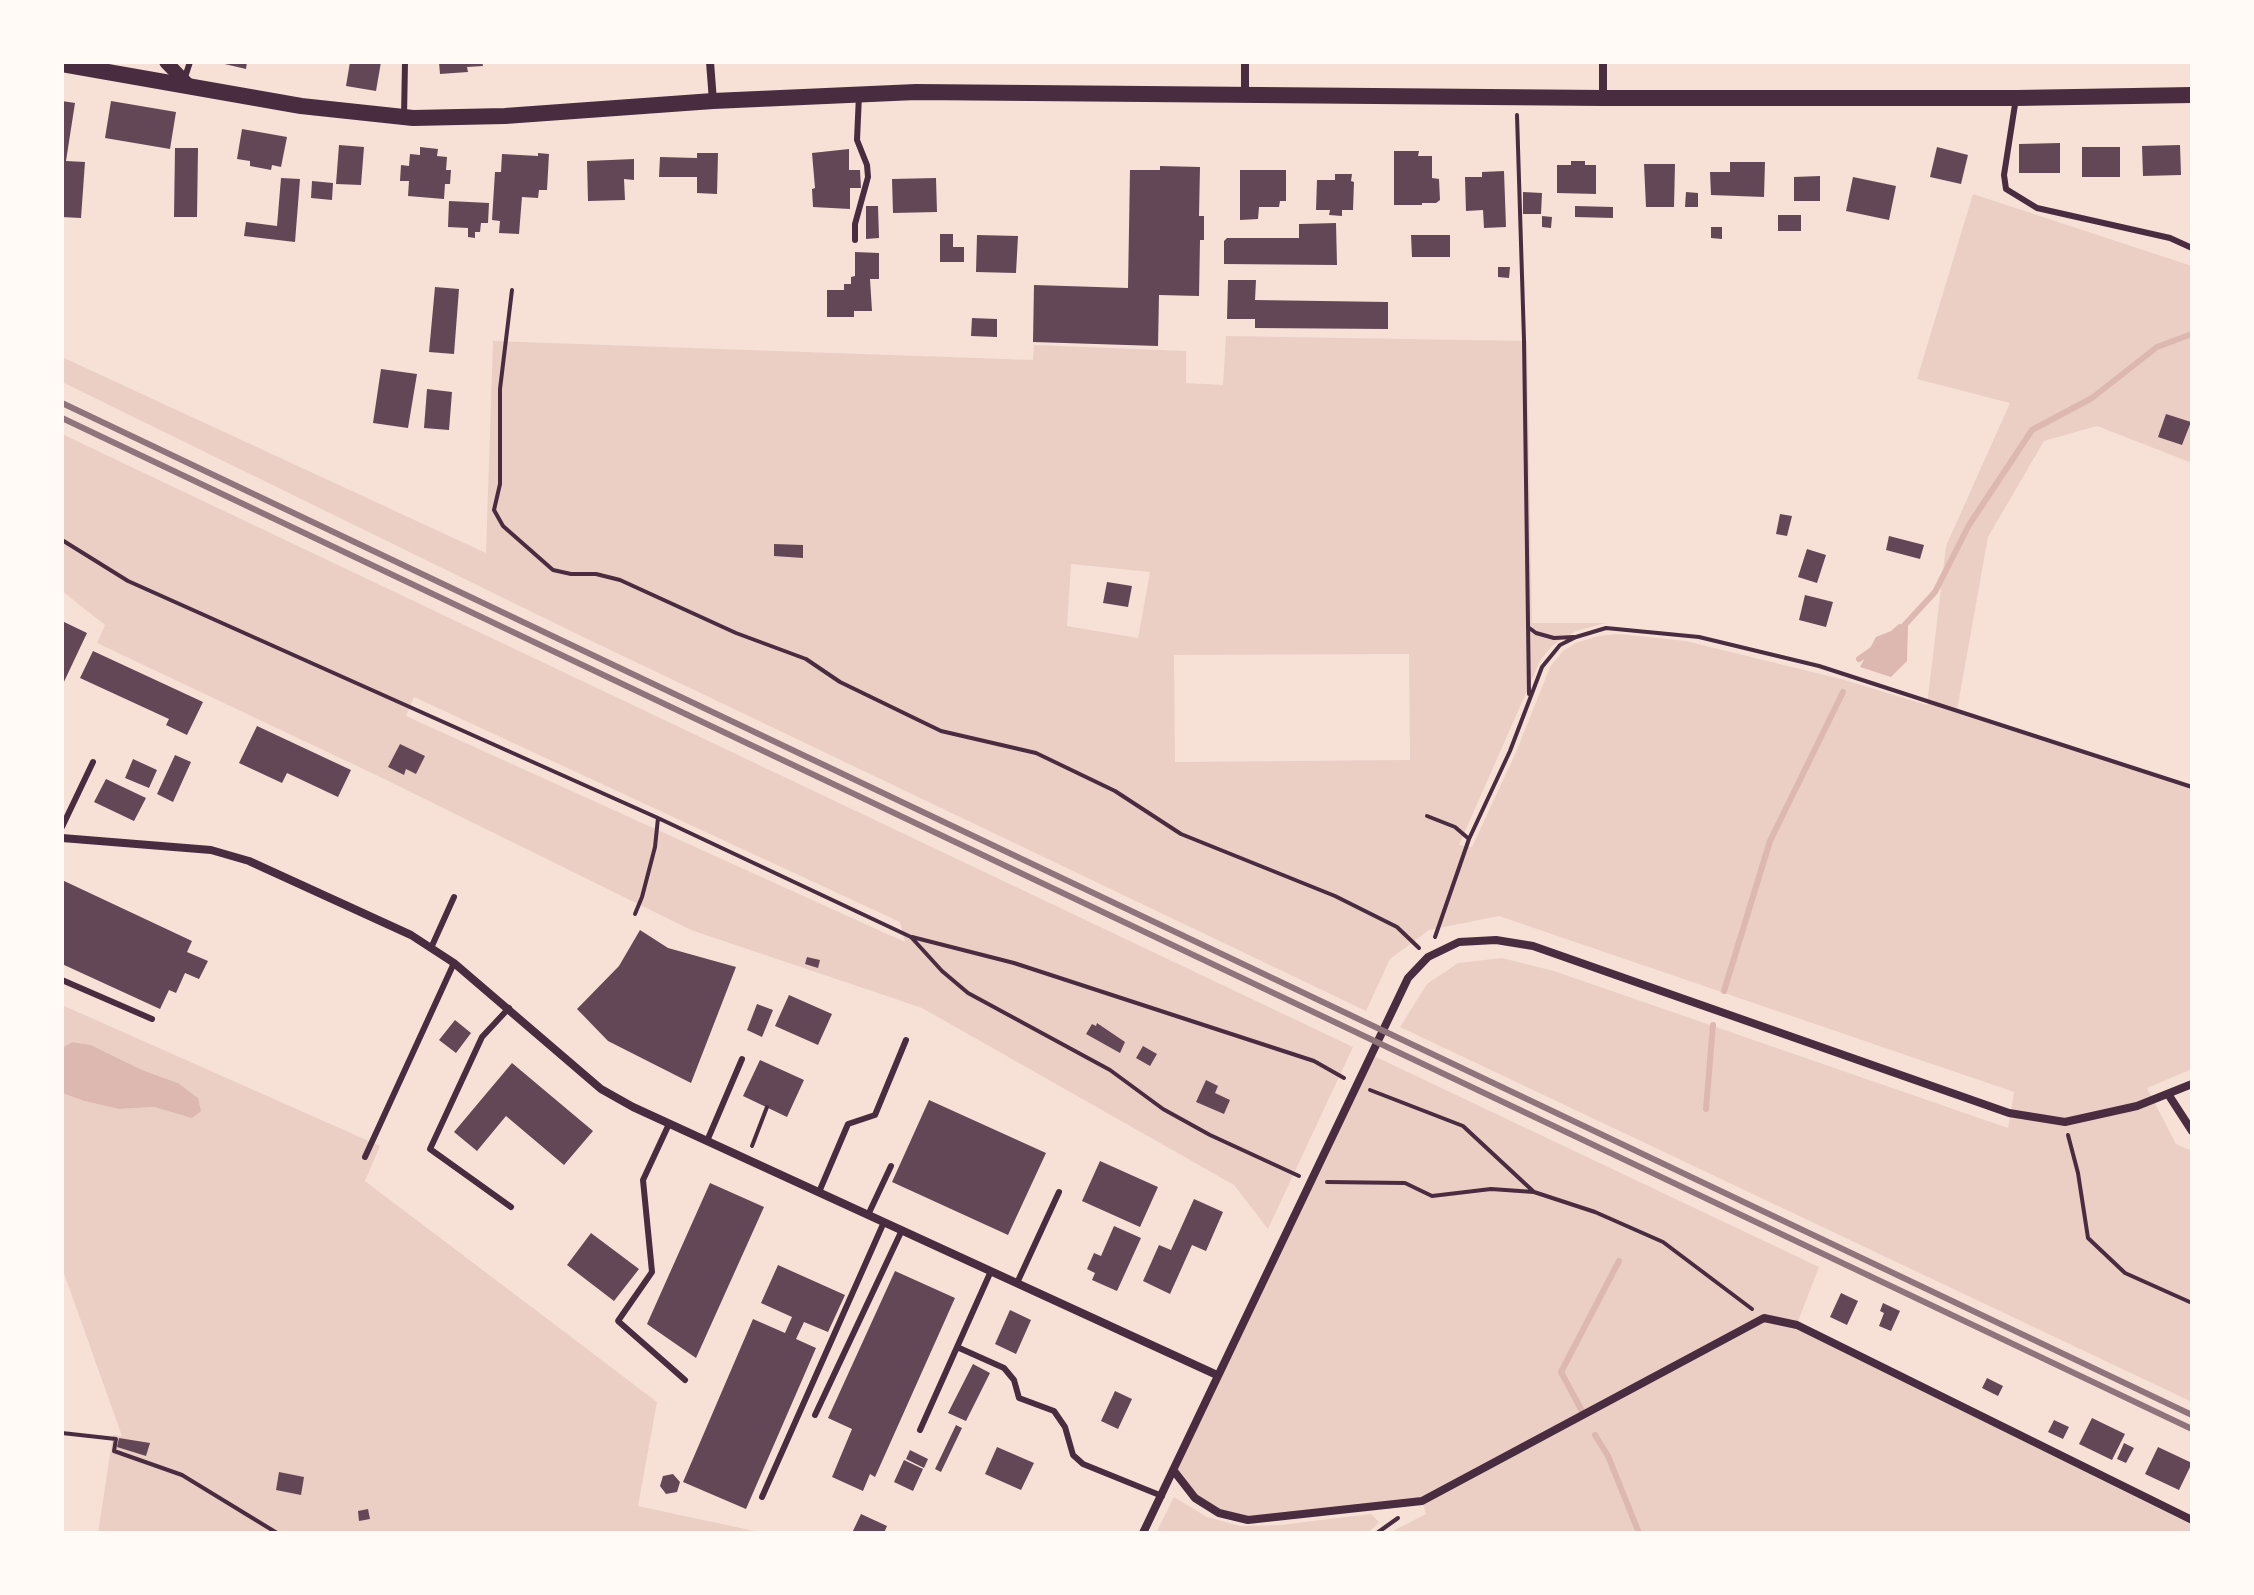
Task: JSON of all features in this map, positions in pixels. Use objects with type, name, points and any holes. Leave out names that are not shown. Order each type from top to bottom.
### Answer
[{"type":"main road","points":[[62,64],[301,106],[404,117],[505,116],[713,101],[916,92],[1603,98],[2192,95]]},
{"type":"street","points":[[166,62],[187,84]]},
{"type":"street","points":[[710,62],[713,101]]},
{"type":"street","points":[[1245,62],[1245,94]]},
{"type":"street","points":[[1603,62],[1603,98]]},
{"type":"street","points":[[62,838],[211,850],[249,861],[411,935],[454,963],[601,1089],[669,1124],[1217,1375]]},
{"type":"street","points":[[1143,1533],[1408,978],[1428,957],[1459,942],[1496,940],[1533,946],[2009,1113],[2065,1122],[2124,1110],[2192,1084]]},
{"type":"street","points":[[2168,1094],[2192,1131]]},
{"type":"street","points":[[1174,1471],[1195,1498],[1219,1513],[1248,1520],[1422,1501],[1764,1318],[1797,1325],[2192,1520]]},
{"type":"lane","points":[[187,84],[190,62]]},
{"type":"lane","points":[[404,117],[405,62]]},
{"type":"lane","points":[[855,240],[855,224],[868,177],[867,165],[857,140],[859,95]]},
{"type":"lane","points":[[2016,98],[2004,175],[2006,189],[2037,208],[2170,238],[2192,248]]},
{"type":"lane","points":[[62,827],[93,762]]},
{"type":"lane","points":[[431,948],[454,897]]},
{"type":"lane","points":[[365,1157],[454,963]]},
{"type":"lane","points":[[62,980],[152,1019]]},
{"type":"lane","points":[[509,1008],[482,1037],[430,1149],[511,1207]]},
{"type":"lane","points":[[819,1192],[848,1124],[875,1115],[906,1040]]},
{"type":"lane","points":[[707,1141],[742,1059]]},
{"type":"lane","points":[[669,1124],[643,1180],[652,1272],[618,1321],[685,1380]]},
{"type":"lane","points":[[868,1215],[891,1166]]},
{"type":"lane","points":[[1017,1283],[1059,1192]]},
{"type":"lane","points":[[762,1497],[884,1222]]},
{"type":"lane","points":[[815,1415],[902,1230]]},
{"type":"lane","points":[[920,1430],[991,1271]]},
{"type":"lane","points":[[957,1347],[1004,1368],[1014,1380],[1019,1398],[1054,1411],[1065,1427],[1073,1455],[1083,1464],[1162,1496]]},
{"type":"path","points":[[1517,96],[1529,697]]},
{"type":"path","points":[[512,290],[500,389],[500,484],[494,510],[503,526],[553,570],[620,580],[736,633],[806,659],[840,682],[941,731],[1036,753],[1115,791],[1181,834],[1335,896],[1397,927],[1428,957],[1469,839],[1510,751],[1542,667],[1560,645],[1606,628],[1699,637],[1819,666],[2192,787]]},
{"type":"path","points":[[62,540],[128,581],[658,818],[911,937],[942,971],[968,993],[1110,1070],[1163,1109],[1275,1167],[1311,1181],[1405,1183],[1432,1196],[1491,1189],[1534,1192]]},
{"type":"path","points":[[1528,627],[1536,633],[1554,638],[1576,637]]},
{"type":"path","points":[[1427,816],[1455,827],[1469,839]]},
{"type":"path","points":[[635,914],[655,847],[658,818]]},
{"type":"path","points":[[746,1159],[767,1107]]},
{"type":"path","points":[[2065,1122],[2078,1173],[2088,1238],[2125,1273],[2192,1303]]},
{"type":"path","points":[[62,1433],[116,1439],[114,1451],[182,1475],[277,1533]]},
{"type":"shaded area","points":[[1973,194],[2192,266],[2192,463],[2097,426],[2044,441],[1988,537],[1957,710],[2192,787],[2192,1069],[2147,1088],[2176,1144],[2192,1151],[2192,1402],[1400,1027],[1427,984],[1458,963],[1502,958],[1554,971],[2008,1128],[2014,1092],[1499,916],[1429,930],[1390,959],[1366,1011],[579,635],[62,382],[62,357],[486,553],[493,341],[1033,360],[1034,345],[1186,351],[1186,383],[1223,385],[1226,336],[1527,341],[1532,623],[1606,623],[1576,631],[1553,645],[1541,659],[1459,845],[1472,847],[1517,750],[1550,667],[1563,651],[1598,636],[1619,634],[1686,641],[1841,679],[1927,705],[1946,546],[2010,403],[1917,379]],"holes":[[[1071,564],[1150,572],[1138,638],[1067,626]],[[1409,654],[1410,760],[1175,762],[1174,655]]]},
{"type":"shaded area","points":[[62,434],[1353,1047],[1268,1229],[1234,1185],[922,1008],[691,930],[378,776],[97,643],[105,625],[62,591]],"holes":[[[414,697],[900,922],[905,942],[406,716]]]},
{"type":"shaded area","points":[[1899,624],[1908,626],[1907,661],[1891,677],[1860,667],[1876,637]]},
{"type":"shaded area","points":[[62,1005],[380,1146],[365,1181],[657,1402],[638,1506],[764,1533],[98,1533],[113,1435],[122,1436],[62,1268],[62,1093],[119,1109],[154,1107],[166,1110],[178,1083],[142,1070],[91,1045],[72,1042],[62,1048]]},
{"type":"shaded area","points":[[72,1042],[91,1045],[142,1070],[178,1083],[198,1098],[201,1111],[192,1118],[154,1107],[119,1109],[62,1093],[62,1048]]},
{"type":"shaded area","points":[[1374,1056],[1819,1267],[1797,1324],[1907,1383],[2192,1525],[2192,1533],[1389,1533],[1426,1514],[1422,1501],[1248,1519],[1219,1512],[1196,1497],[1177,1471]]},
{"type":"shaded area","points":[[1174,1497],[1207,1517],[1240,1526],[1280,1525],[1371,1514],[1379,1522],[1368,1533],[1156,1533]]},
{"type":"building","points":[[216,62],[247,62],[246,69]]},
{"type":"building","points":[[350,62],[381,62],[376,91],[346,86]]},
{"type":"building","points":[[439,62],[482,62],[483,66],[467,67],[468,72],[440,74]]},
{"type":"building","points":[[62,101],[75,103],[66,161],[85,162],[81,218],[62,217]]},
{"type":"building","points":[[111,101],[176,112],[170,149],[105,138]]},
{"type":"building","points":[[242,129],[287,137],[281,167],[272,165],[271,170],[250,166],[250,161],[237,159]]},
{"type":"building","points":[[2060,143],[2060,173],[2019,173],[2019,144]]},
{"type":"building","points":[[339,145],[364,147],[361,185],[336,184]]},
{"type":"building","points":[[2180,145],[2181,175],[2143,176],[2142,146]]},
{"type":"building","points":[[420,147],[438,149],[437,156],[447,157],[446,170],[451,170],[450,184],[445,184],[444,199],[408,196],[409,181],[400,181],[401,165],[409,166],[410,154],[420,155]]},
{"type":"building","points":[[1937,147],[1968,155],[1961,184],[1930,177]]},
{"type":"building","points":[[2082,147],[2120,147],[2120,177],[2082,177]]},
{"type":"building","points":[[175,148],[198,148],[197,217],[174,217]]},
{"type":"building","points":[[849,149],[849,170],[860,170],[861,188],[850,188],[850,209],[813,207],[812,153]]},
{"type":"building","points":[[1394,151],[1419,151],[1418,156],[1432,156],[1432,178],[1439,179],[1440,200],[1422,205],[1394,205]]},
{"type":"building","points":[[538,153],[549,154],[547,190],[539,190],[538,198],[522,197],[519,234],[499,233],[500,221],[492,220],[495,172],[501,172],[502,154],[538,156]]},
{"type":"building","points":[[697,153],[718,153],[717,194],[697,193],[697,177],[659,177],[660,157],[697,158]]},
{"type":"building","points":[[634,159],[634,180],[624,179],[625,200],[588,201],[587,161]]},
{"type":"building","points":[[1571,161],[1596,165],[1596,194],[1557,193],[1557,165],[1571,165]]},
{"type":"building","points":[[1730,162],[1765,162],[1764,197],[1711,195],[1710,172],[1730,172]]},
{"type":"building","points":[[1644,164],[1675,164],[1674,207],[1646,207]]},
{"type":"building","points":[[1160,166],[1200,167],[1199,216],[1204,216],[1204,240],[1200,240],[1199,296],[1159,295],[1158,346],[1033,342],[1034,285],[1128,288],[1130,170],[1160,170]]},
{"type":"building","points":[[1240,170],[1286,170],[1286,201],[1280,201],[1279,207],[1259,207],[1258,219],[1240,220]]},
{"type":"building","points":[[1504,171],[1506,227],[1484,228],[1483,210],[1466,211],[1465,177],[1482,177],[1482,172]]},
{"type":"building","points":[[1335,174],[1352,174],[1351,181],[1354,182],[1353,210],[1342,210],[1342,216],[1329,215],[1330,210],[1316,210],[1317,180],[1335,180]]},
{"type":"building","points":[[1820,176],[1820,201],[1794,201],[1794,177]]},
{"type":"building","points":[[1853,177],[1896,186],[1889,220],[1846,211]]},
{"type":"building","points":[[281,178],[300,179],[295,242],[244,236],[246,222],[277,226]]},
{"type":"building","points":[[936,178],[937,212],[893,213],[892,179]]},
{"type":"building","points":[[312,181],[333,183],[332,200],[311,198]]},
{"type":"building","points":[[1523,192],[1542,193],[1541,214],[1523,214]]},
{"type":"building","points":[[1686,192],[1698,193],[1698,207],[1685,207]]},
{"type":"building","points":[[449,201],[489,203],[488,223],[481,223],[480,232],[475,232],[475,238],[468,237],[468,228],[448,227]]},
{"type":"building","points":[[866,206],[878,206],[879,238],[866,239]]},
{"type":"building","points":[[1575,206],[1613,207],[1613,218],[1575,217]]},
{"type":"building","points":[[1778,215],[1801,215],[1801,231],[1778,231]]},
{"type":"building","points":[[1542,216],[1552,217],[1551,228],[1542,227]]},
{"type":"building","points":[[1336,223],[1337,265],[1224,264],[1224,241],[1227,238],[1299,238],[1299,224]]},
{"type":"building","points":[[1711,227],[1722,227],[1722,239],[1711,238]]},
{"type":"building","points":[[940,234],[953,234],[953,247],[964,247],[964,262],[940,262]]},
{"type":"building","points":[[977,235],[1018,236],[1016,273],[976,272]]},
{"type":"building","points":[[1411,235],[1450,235],[1450,257],[1412,257]]},
{"type":"building","points":[[855,252],[879,253],[879,279],[870,279],[872,311],[854,311],[854,317],[827,317],[827,290],[844,290],[844,284],[851,284],[851,277],[855,276]]},
{"type":"building","points":[[1498,267],[1510,267],[1509,278],[1498,277]]},
{"type":"building","points":[[1228,280],[1256,280],[1255,300],[1388,302],[1388,329],[1255,328],[1255,319],[1227,319]]},
{"type":"building","points":[[435,287],[459,289],[454,354],[429,352]]},
{"type":"building","points":[[972,318],[997,319],[997,337],[971,336]]},
{"type":"building","points":[[381,369],[417,374],[408,428],[373,423]]},
{"type":"building","points":[[427,389],[452,392],[449,430],[424,428]]},
{"type":"building","points":[[2166,414],[2191,422],[2182,445],[2158,437]]},
{"type":"building","points":[[1780,514],[1792,516],[1787,536],[1776,534]]},
{"type":"building","points":[[1889,536],[1924,545],[1920,559],[1886,550]]},
{"type":"building","points":[[774,544],[803,545],[803,558],[774,556]]},
{"type":"building","points":[[1807,549],[1826,555],[1817,583],[1798,577]]},
{"type":"building","points":[[1107,582],[1132,586],[1128,607],[1103,603]]},
{"type":"building","points":[[1805,595],[1833,602],[1826,627],[1799,620]]},
{"type":"building","points":[[62,621],[87,633],[62,686]]},
{"type":"building","points":[[93,651],[203,702],[187,735],[166,725],[169,719],[80,678]]},
{"type":"building","points":[[257,726],[351,770],[338,797],[287,773],[282,783],[239,763]]},
{"type":"building","points":[[400,744],[425,756],[416,774],[406,769],[404,775],[388,767]]},
{"type":"building","points":[[175,755],[191,762],[173,802],[157,794]]},
{"type":"building","points":[[133,759],[157,770],[149,788],[125,778]]},
{"type":"building","points":[[106,779],[146,798],[134,821],[94,802]]},
{"type":"building","points":[[62,880],[192,941],[187,952],[208,961],[199,979],[185,973],[176,993],[169,990],[160,1009],[62,964]]},
{"type":"building","points":[[640,930],[668,948],[736,967],[691,1083],[608,1041],[577,1009],[619,966]]},
{"type":"building","points":[[807,957],[820,960],[818,968],[805,964]]},
{"type":"building","points":[[789,995],[832,1014],[818,1045],[775,1026]]},
{"type":"building","points":[[757,1004],[773,1010],[762,1037],[747,1030]]},
{"type":"building","points":[[455,1020],[471,1033],[456,1053],[439,1040]]},
{"type":"building","points":[[1097,1023],[1125,1042],[1120,1053],[1086,1034],[1092,1024],[1096,1026]]},
{"type":"building","points":[[1143,1046],[1157,1054],[1150,1066],[1136,1058]]},
{"type":"building","points":[[760,1060],[804,1080],[787,1117],[743,1096]]},
{"type":"building","points":[[512,1063],[593,1131],[564,1165],[506,1116],[477,1151],[454,1132]]},
{"type":"building","points":[[1206,1080],[1218,1086],[1215,1093],[1230,1100],[1224,1114],[1196,1102]]},
{"type":"building","points":[[929,1100],[1046,1153],[1008,1235],[892,1182]]},
{"type":"building","points":[[1100,1161],[1158,1187],[1140,1227],[1082,1201]]},
{"type":"building","points":[[710,1183],[764,1207],[696,1358],[647,1324]]},
{"type":"building","points":[[1194,1199],[1223,1212],[1206,1251],[1192,1245],[1170,1294],[1143,1281],[1159,1245],[1171,1250]]},
{"type":"building","points":[[1114,1226],[1141,1238],[1117,1291],[1092,1280],[1095,1273],[1087,1269],[1094,1253],[1101,1256]]},
{"type":"building","points":[[591,1233],[639,1269],[614,1301],[567,1265]]},
{"type":"building","points":[[778,1265],[845,1295],[828,1332],[804,1322],[796,1339],[816,1348],[746,1509],[683,1482],[753,1319],[785,1333],[792,1317],[761,1303]]},
{"type":"building","points":[[895,1271],[955,1298],[875,1477],[870,1474],[863,1491],[832,1477],[852,1429],[828,1418]]},
{"type":"building","points":[[1841,1293],[1858,1301],[1847,1325],[1830,1317]]},
{"type":"building","points":[[1883,1303],[1900,1311],[1891,1331],[1879,1326],[1884,1313],[1880,1311]]},
{"type":"building","points":[[1010,1310],[1031,1320],[1016,1354],[995,1344]]},
{"type":"building","points":[[973,1364],[990,1373],[966,1421],[948,1413]]},
{"type":"building","points":[[1987,1378],[2003,1386],[1998,1396],[1982,1388]]},
{"type":"building","points":[[1115,1391],[1132,1399],[1118,1429],[1101,1421]]},
{"type":"building","points":[[2092,1418],[2125,1434],[2112,1460],[2079,1444]]},
{"type":"building","points":[[2054,1420],[2069,1427],[2063,1439],[2048,1432]]},
{"type":"building","points":[[956,1425],[962,1428],[941,1472],[935,1469]]},
{"type":"building","points":[[119,1438],[150,1443],[146,1456],[117,1447]]},
{"type":"building","points":[[2124,1443],[2134,1448],[2126,1463],[2117,1459]]},
{"type":"building","points":[[997,1447],[1034,1463],[1021,1490],[985,1474]]},
{"type":"building","points":[[2158,1447],[2192,1463],[2179,1490],[2145,1474]]},
{"type":"building","points":[[910,1450],[928,1459],[924,1468],[906,1459]]},
{"type":"building","points":[[904,1460],[923,1469],[913,1491],[894,1482]]},
{"type":"building","points":[[279,1472],[304,1477],[301,1495],[276,1490]]},
{"type":"building","points":[[673,1474],[680,1482],[677,1492],[666,1494],[660,1486],[663,1476]]},
{"type":"building","points":[[368,1509],[370,1519],[359,1521],[358,1511]]},
{"type":"building","points":[[861,1514],[887,1526],[884,1533],[852,1533]]},
{"type":"waterway","points":[[1900,630],[1935,592],[1969,525],[2032,430],[2092,398],[2157,347],[2192,334]]},
{"type":"waterway","points":[[1859,659],[1872,650]]},
{"type":"waterway","points":[[1724,991],[1770,841],[1843,692]]},
{"type":"waterway","points":[[1706,1109],[1713,1025]]},
{"type":"waterway","points":[[1582,1411],[1561,1372],[1619,1261]]},
{"type":"waterway","points":[[1595,1435],[1608,1456],[1639,1533]]},
{"type":"railway","points":[[62,403],[2192,1415]]},
{"type":"railway","points":[[62,418],[2192,1429]]}]
